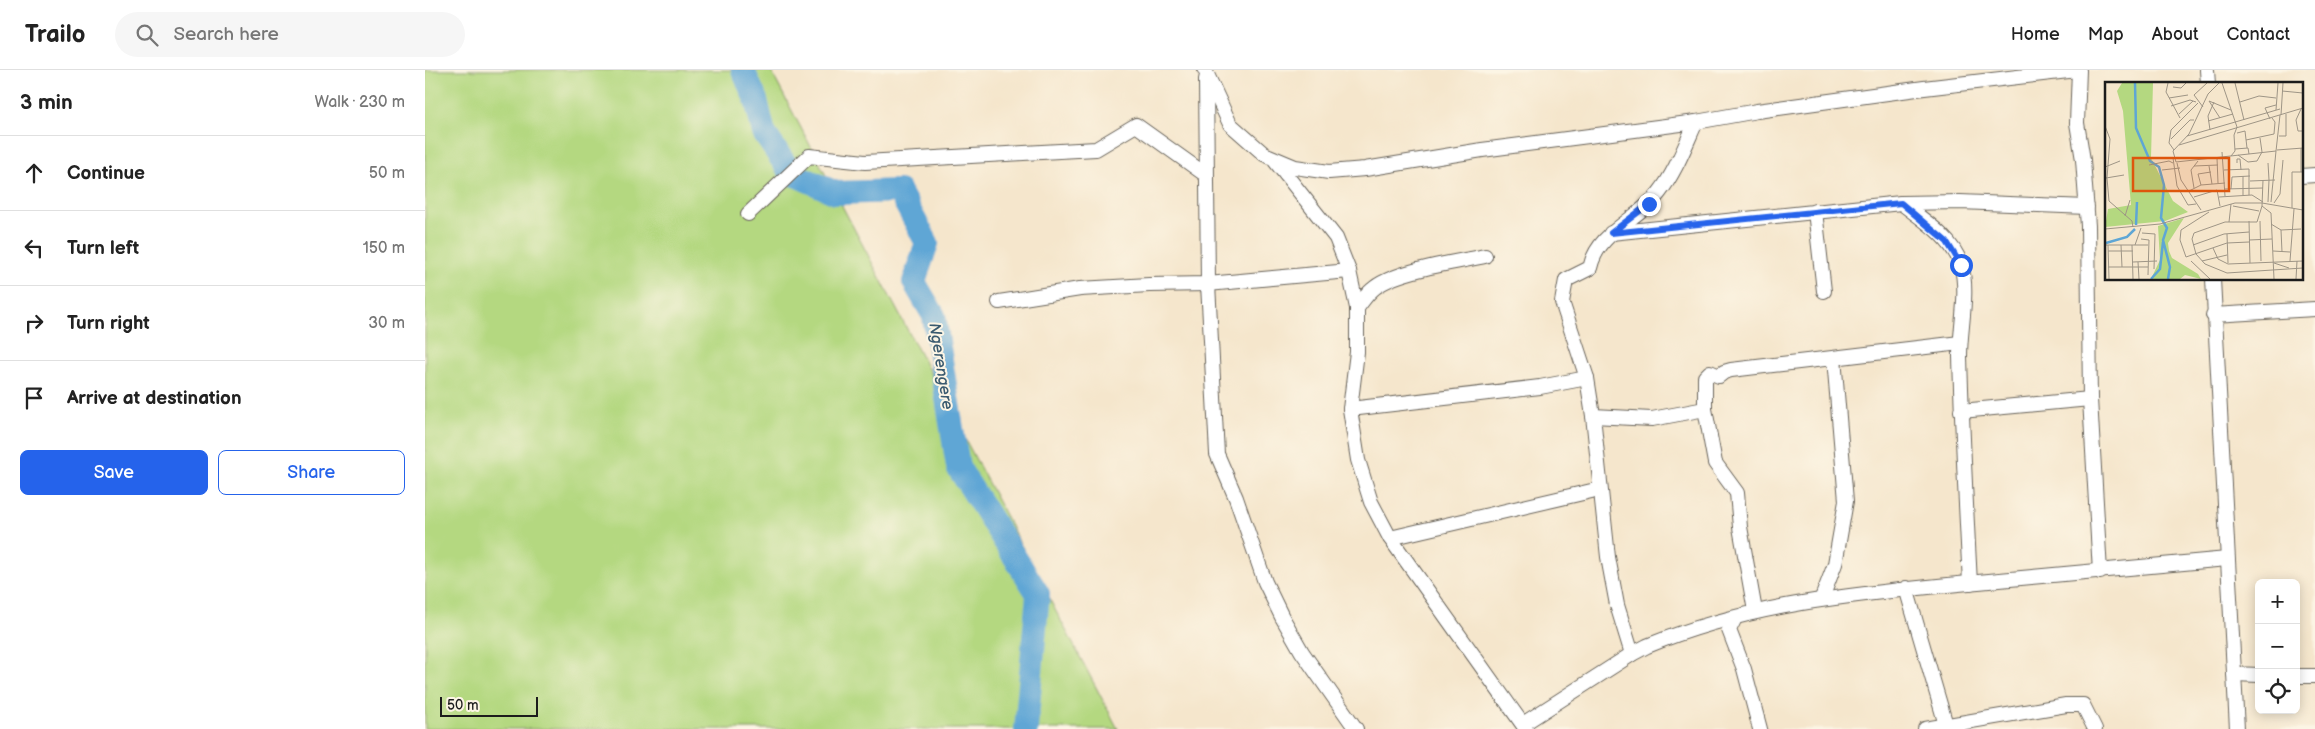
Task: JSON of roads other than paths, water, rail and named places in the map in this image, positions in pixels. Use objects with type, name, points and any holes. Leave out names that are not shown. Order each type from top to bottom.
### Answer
[{"type":"street","points":[[1205,72],[1230,124],[1264,154],[1282,164],[1313,170],[1365,169],[1482,150],[1696,122],[1757,111],[1924,88],[2078,70],[2077,123],[2083,160],[2087,207],[2090,399],[2100,572]]},
{"type":"street","points":[[1205,72],[1207,284],[1217,454],[1236,498],[1265,582],[1282,618],[1302,652],[1356,729]]},
{"type":"street","points":[[1632,654],[1617,605],[1608,557],[1593,416],[1587,378],[1563,302],[1566,280],[1590,268],[1592,257],[1598,247],[1611,233],[1649,204],[1659,193],[1675,167],[1696,122]]},
{"type":"street","points":[[748,214],[809,156],[865,162],[1096,148],[1136,125],[1206,174]]},
{"type":"street","points":[[1273,159],[1336,238],[1342,249],[1349,271],[1357,308],[1357,352],[1350,409],[1358,460],[1371,502],[1389,538],[1525,727],[1632,654],[1665,639],[1755,611],[1822,598],[1906,588],[2100,572],[2227,559]]},
{"type":"street","points":[[1611,233],[1901,203],[1960,202],[2087,207]]},
{"type":"street","points":[[1901,203],[1939,235],[1958,258],[1964,280],[1960,343],[1961,411],[1971,583]]},
{"type":"street","points":[[1815,212],[1824,291]]},
{"type":"street","points":[[1357,308],[1372,289],[1384,282],[1424,269],[1485,256]]},
{"type":"street","points":[[999,302],[1081,289],[1207,284],[1349,271]]},
{"type":"street","points":[[2213,280],[2213,315],[2237,729]]},
{"type":"street","points":[[2213,315],[2315,309]]},
{"type":"street","points":[[1755,611],[1740,528],[1737,493],[1715,463],[1705,409],[1705,377],[1710,372],[1719,376],[1731,370],[1960,343]]},
{"type":"street","points":[[1822,598],[1835,564],[1846,501],[1834,358]]},
{"type":"street","points":[[1350,409],[1539,387],[1587,378]]},
{"type":"street","points":[[1961,411],[2090,399]]},
{"type":"street","points":[[1593,416],[1652,420],[1705,409]]},
{"type":"street","points":[[1389,538],[1601,490]]},
{"type":"street","points":[[1906,588],[1946,725]]},
{"type":"street","points":[[1735,618],[1729,630],[1745,669],[1760,729]]},
{"type":"street","points":[[2234,674],[2255,675]]},
{"type":"street","points":[[2300,676],[2315,676]]},
{"type":"street","points":[[1925,729],[2065,705],[2083,705],[2095,729]]},
{"type":"waterway","name":"Ngerengere","points":[[743,70],[756,100],[764,133],[791,173],[836,193],[899,191],[927,243],[914,282],[934,316],[958,467],[1038,594],[1026,729]]}]
